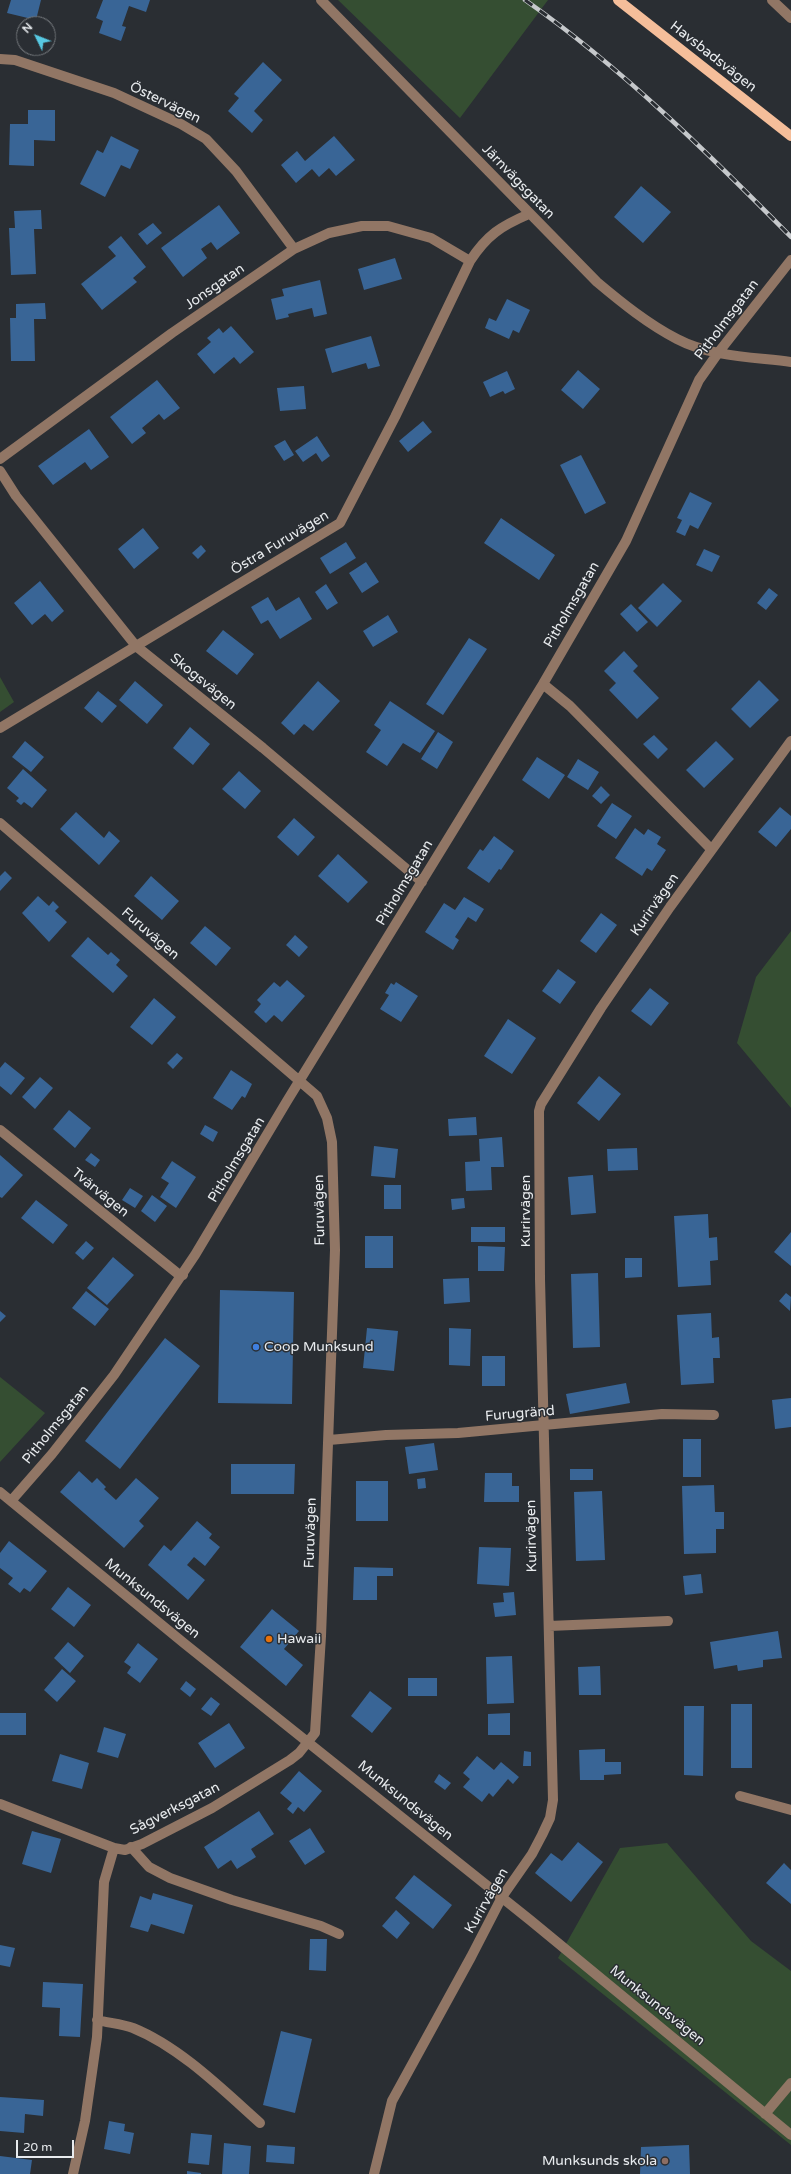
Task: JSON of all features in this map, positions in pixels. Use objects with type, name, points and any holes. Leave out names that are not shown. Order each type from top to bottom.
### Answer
[{"type":"main road","name":"Havsbadsvägen","points":[[618,0],[791,136]]},
{"type":"street","name":"Järnvägsgatan","points":[[321,0],[597,282],[636,314],[678,340],[718,353]]},
{"type":"street","points":[[772,0],[791,18]]},
{"type":"street","name":"Östervägen","points":[[0,59],[15,60],[114,93],[181,124],[206,139],[236,171],[294,249]]},
{"type":"street","name":"Östra Furuvägen","points":[[0,728],[340,523],[395,417],[470,261],[479,248],[500,227],[529,214]]},
{"type":"street","name":"Jonsgatan","points":[[0,459],[172,334],[294,249],[329,233],[362,226],[388,226],[431,238],[470,261]]},
{"type":"street","name":"Pitholmsgatan","points":[[11,1501],[52,1454],[114,1375],[183,1275],[542,684],[626,541],[699,380],[718,353],[791,260]]},
{"type":"street","points":[[718,353],[791,362]]},
{"type":"street","name":"Skogsvägen","points":[[0,471],[21,502],[136,646],[263,748],[422,882]]},
{"type":"street","points":[[542,684],[570,706],[712,849]]},
{"type":"street","name":"Kurirvägen","points":[[374,2174],[392,2101],[502,1897],[532,1854],[545,1830],[553,1800],[540,1279],[539,1111],[541,1104],[601,1008],[712,849],[791,741]]},
{"type":"street","name":"Furuvägen","points":[[0,823],[318,1096],[327,1118],[332,1142],[335,1250],[316,1721],[315,1733],[309,1742]]},
{"type":"street","name":"Tvärvägen","points":[[0,1130],[177,1273],[183,1275]]},
{"type":"street","name":"Furugränd","points":[[328,1440],[544,1426],[662,1414],[714,1415]]},
{"type":"street","name":"Munksundsvägen","points":[[0,1492],[173,1634],[502,1897],[791,2134]]},
{"type":"street","points":[[549,1626],[668,1621]]},
{"type":"street","name":"Sågverksgatan","points":[[114,1848],[124,1850],[212,1808],[247,1788],[290,1760],[309,1742]]},
{"type":"street","points":[[740,1796],[791,1810]]},
{"type":"street","points":[[0,1804],[114,1848],[104,1882],[98,2020],[85,2121],[73,2174]]},
{"type":"street","points":[[131,1847],[149,1867],[170,1878],[232,1900],[321,1926],[339,1934]]},
{"type":"street","points":[[98,2020],[134,2028],[166,2046],[189,2062],[260,2123]]},
{"type":"street","points":[[765,2114],[791,2083]]},
{"type":"green space","points":[[338,0],[548,0],[460,118]]},
{"type":"green space","points":[[0,677],[14,702],[0,712]]},
{"type":"green space","points":[[791,931],[791,1108],[737,1043],[756,977]]},
{"type":"green space","points":[[0,1377],[45,1413],[0,1462]]},
{"type":"green space","points":[[667,1843],[751,1941],[791,1971],[791,2145],[558,1958],[620,1848]]},
{"type":"building","points":[[11,0],[41,0],[37,16],[19,16],[7,13]]},
{"type":"building","points":[[103,0],[150,0],[146,12],[129,6],[122,26],[126,27],[121,41],[99,33],[103,21],[96,18]]},
{"type":"building","points":[[263,62],[282,80],[254,111],[263,120],[252,133],[228,111],[239,98],[234,94]]},
{"type":"building","points":[[28,110],[55,110],[55,141],[34,140],[34,166],[9,165],[10,124],[28,124]]},
{"type":"building","points":[[111,136],[139,150],[130,169],[121,165],[105,197],[80,184],[97,150],[103,153]]},
{"type":"building","points":[[334,136],[355,160],[336,176],[329,168],[319,177],[312,169],[296,183],[281,165],[297,151],[305,161]]},
{"type":"building","points":[[641,186],[671,212],[643,243],[614,217]]},
{"type":"building","points":[[219,205],[240,233],[217,250],[211,242],[201,249],[207,258],[183,277],[161,248]]},
{"type":"building","points":[[41,210],[42,229],[34,229],[36,274],[11,275],[9,228],[15,228],[14,211]]},
{"type":"building","points":[[153,223],[162,233],[147,245],[138,234]]},
{"type":"building","points":[[121,236],[146,267],[133,278],[137,282],[102,310],[81,284],[116,256],[108,247]]},
{"type":"building","points":[[395,258],[402,279],[364,290],[358,269]]},
{"type":"building","points":[[320,280],[327,314],[314,317],[312,308],[288,314],[289,317],[276,320],[271,299],[284,296],[282,289]]},
{"type":"building","points":[[507,299],[530,310],[519,333],[513,330],[509,339],[485,328],[489,318],[496,321]]},
{"type":"building","points":[[45,303],[46,319],[34,319],[35,361],[11,361],[10,318],[16,318],[16,304]]},
{"type":"building","points":[[231,326],[254,352],[240,364],[234,357],[214,374],[197,354],[211,342],[207,338],[219,328],[223,333]]},
{"type":"building","points":[[371,336],[380,366],[368,369],[366,363],[332,373],[325,349]]},
{"type":"building","points":[[578,370],[600,389],[583,409],[561,390]]},
{"type":"building","points":[[507,371],[515,389],[505,394],[503,391],[490,397],[483,382]]},
{"type":"building","points":[[157,380],[180,408],[164,420],[159,414],[142,428],[146,433],[132,444],[110,417]]},
{"type":"building","points":[[304,386],[306,409],[280,411],[277,388]]},
{"type":"building","points":[[423,421],[432,432],[408,452],[399,441]]},
{"type":"building","points":[[89,429],[109,457],[91,470],[85,462],[53,485],[38,466]]},
{"type":"building","points":[[317,436],[330,456],[322,462],[316,453],[303,462],[295,451]]},
{"type":"building","points":[[285,440],[294,455],[284,461],[274,446]]},
{"type":"building","points":[[581,455],[606,503],[585,514],[560,465]]},
{"type":"building","points":[[690,492],[712,503],[698,529],[690,525],[685,536],[676,532],[682,520],[677,518]]},
{"type":"building","points":[[501,518],[555,555],[539,580],[484,543]]},
{"type":"building","points":[[143,528],[159,548],[134,569],[118,549]]},
{"type":"building","points":[[346,542],[356,558],[330,574],[320,558]]},
{"type":"building","points":[[201,545],[206,551],[198,559],[192,553]]},
{"type":"building","points":[[704,549],[720,556],[712,572],[696,565]]},
{"type":"building","points":[[366,562],[379,582],[362,593],[349,573]]},
{"type":"building","points":[[40,581],[64,611],[52,622],[45,614],[32,625],[14,603]]},
{"type":"building","points":[[663,583],[682,601],[657,627],[638,608]]},
{"type":"building","points":[[326,584],[338,603],[327,610],[315,592]]},
{"type":"building","points":[[769,588],[778,595],[766,610],[757,603]]},
{"type":"building","points":[[268,597],[276,611],[299,597],[312,619],[280,639],[268,620],[261,624],[251,607]]},
{"type":"building","points":[[631,604],[648,622],[637,632],[620,614]]},
{"type":"building","points":[[388,615],[398,632],[373,647],[363,631]]},
{"type":"building","points":[[223,630],[254,654],[237,675],[206,651]]},
{"type":"building","points":[[469,638],[487,649],[443,715],[426,704]]},
{"type":"building","points":[[624,651],[638,666],[633,671],[659,698],[637,719],[609,690],[616,683],[604,671]]},
{"type":"building","points":[[759,680],[779,700],[750,728],[731,709]]},
{"type":"building","points":[[135,681],[163,705],[147,724],[119,700]]},
{"type":"building","points":[[318,681],[340,701],[313,731],[304,724],[294,735],[281,723]]},
{"type":"building","points":[[98,691],[117,706],[102,723],[84,708]]},
{"type":"building","points":[[390,701],[435,731],[420,753],[403,743],[387,766],[366,752],[381,730],[374,725]]},
{"type":"building","points":[[190,727],[210,744],[193,765],[173,748]]},
{"type":"building","points":[[438,732],[453,742],[437,769],[421,759]]},
{"type":"building","points":[[654,735],[668,749],[658,759],[643,744]]},
{"type":"building","points":[[25,741],[44,757],[31,772],[12,757]]},
{"type":"building","points":[[716,741],[734,759],[704,788],[686,770]]},
{"type":"building","points":[[537,757],[565,775],[549,799],[522,780]]},
{"type":"building","points":[[578,759],[599,772],[588,790],[567,777]]},
{"type":"building","points":[[23,769],[47,790],[32,808],[24,802],[21,805],[16,801],[19,798],[7,788]]},
{"type":"building","points":[[239,771],[261,791],[245,809],[222,789]]},
{"type":"building","points":[[601,786],[610,795],[601,804],[592,796]]},
{"type":"building","points":[[612,803],[632,816],[616,839],[597,826]]},
{"type":"building","points":[[780,807],[791,816],[791,829],[776,847],[758,832]]},
{"type":"building","points":[[76,812],[104,838],[109,831],[120,841],[99,865],[60,829]]},
{"type":"building","points":[[294,818],[315,837],[298,856],[277,837]]},
{"type":"building","points":[[635,828],[644,835],[648,829],[661,837],[657,844],[666,850],[652,871],[647,868],[642,876],[615,858]]},
{"type":"building","points":[[494,836],[514,851],[501,870],[499,869],[489,883],[467,868],[480,849],[483,851]]},
{"type":"building","points":[[338,854],[368,882],[348,903],[318,876]]},
{"type":"building","points":[[5,871],[12,878],[0,891],[0,876]]},
{"type":"building","points":[[151,876],[179,901],[162,920],[134,896]]},
{"type":"building","points":[[38,896],[49,906],[53,901],[59,907],[55,911],[67,922],[49,942],[22,913]]},
{"type":"building","points":[[464,897],[484,909],[476,922],[468,917],[455,937],[459,940],[453,950],[425,932],[444,903],[455,910]]},
{"type":"building","points":[[601,913],[617,925],[596,953],[580,941]]},
{"type":"building","points":[[205,926],[231,948],[216,966],[190,943]]},
{"type":"building","points":[[295,935],[308,947],[299,957],[286,945]]},
{"type":"building","points":[[88,937],[108,955],[111,952],[120,960],[116,965],[128,976],[113,993],[71,956]]},
{"type":"building","points":[[558,969],[576,982],[560,1004],[542,991]]},
{"type":"building","points":[[287,980],[305,996],[282,1022],[274,1015],[266,1023],[254,1012],[261,1004],[257,1000],[274,982],[280,987]]},
{"type":"building","points":[[396,982],[418,996],[401,1022],[380,1009],[389,995],[385,993],[391,983],[394,985]]},
{"type":"building","points":[[650,988],[669,1003],[651,1026],[631,1011]]},
{"type":"building","points":[[154,998],[176,1017],[152,1045],[130,1027]]},
{"type":"building","points":[[508,1019],[536,1038],[512,1074],[484,1056]]},
{"type":"building","points":[[177,1053],[183,1058],[173,1069],[167,1063]]},
{"type":"building","points":[[5,1062],[25,1078],[11,1095],[0,1086],[0,1068]]},
{"type":"building","points":[[231,1070],[252,1084],[245,1098],[242,1096],[232,1110],[213,1098]]},
{"type":"building","points":[[599,1076],[621,1094],[599,1121],[577,1103]]},
{"type":"building","points":[[40,1077],[53,1088],[35,1109],[22,1097]]},
{"type":"building","points":[[69,1110],[91,1128],[75,1148],[53,1129]]},
{"type":"building","points":[[476,1117],[477,1135],[449,1136],[448,1119]]},
{"type":"building","points":[[205,1125],[218,1132],[213,1142],[200,1134]]},
{"type":"building","points":[[502,1137],[504,1167],[491,1167],[492,1190],[466,1191],[465,1162],[480,1161],[479,1139]]},
{"type":"building","points":[[374,1146],[398,1149],[395,1178],[371,1176]]},
{"type":"building","points":[[637,1148],[638,1170],[608,1171],[607,1149]]},
{"type":"building","points":[[91,1153],[100,1160],[95,1167],[85,1160]]},
{"type":"building","points":[[0,1155],[23,1175],[2,1198],[0,1197]]},
{"type":"building","points":[[172,1161],[196,1177],[176,1208],[160,1197],[169,1183],[161,1178]]},
{"type":"building","points":[[593,1175],[596,1213],[571,1215],[568,1177]]},
{"type":"building","points":[[384,1185],[401,1185],[401,1209],[384,1209]]},
{"type":"building","points":[[130,1188],[143,1196],[135,1208],[122,1200]]},
{"type":"building","points":[[152,1195],[167,1206],[155,1222],[141,1211]]},
{"type":"building","points":[[464,1198],[465,1208],[452,1210],[451,1199]]},
{"type":"building","points":[[36,1200],[68,1225],[53,1244],[21,1218]]},
{"type":"building","points":[[708,1214],[709,1238],[717,1237],[718,1260],[710,1261],[711,1285],[678,1287],[674,1216]]},
{"type":"building","points":[[471,1227],[505,1227],[505,1242],[471,1242]]},
{"type":"building","points":[[791,1232],[791,1266],[774,1252]]},
{"type":"building","points":[[365,1236],[393,1236],[393,1268],[365,1268]]},
{"type":"building","points":[[86,1241],[94,1248],[83,1260],[75,1253]]},
{"type":"building","points":[[478,1246],[505,1247],[504,1271],[478,1271]]},
{"type":"building","points":[[113,1257],[134,1275],[107,1305],[87,1288]]},
{"type":"building","points":[[625,1258],[642,1258],[642,1277],[625,1278]]},
{"type":"building","points":[[598,1273],[600,1347],[573,1348],[571,1274]]},
{"type":"building","points":[[469,1278],[470,1302],[444,1304],[443,1279]]},
{"type":"building","name":"Coop Munksund","points":[[220,1290],[294,1292],[292,1404],[218,1403]]},
{"type":"building","points":[[86,1291],[109,1309],[95,1326],[72,1308]]},
{"type":"building","points":[[786,1293],[791,1297],[790,1311],[779,1301]]},
{"type":"building","points":[[0,1311],[6,1316],[0,1322]]},
{"type":"building","points":[[711,1313],[712,1338],[719,1337],[720,1358],[713,1358],[714,1383],[681,1385],[677,1315]]},
{"type":"building","points":[[367,1328],[398,1331],[394,1371],[363,1368]]},
{"type":"building","points":[[449,1328],[471,1329],[470,1366],[449,1365]]},
{"type":"building","points":[[165,1338],[200,1366],[120,1469],[85,1441]]},
{"type":"building","points":[[482,1356],[505,1356],[505,1386],[482,1386]]},
{"type":"building","points":[[626,1383],[630,1403],[570,1414],[566,1394]]},
{"type":"building","points":[[791,1398],[791,1427],[775,1429],[772,1400]]},
{"type":"building","points":[[683,1439],[701,1439],[701,1477],[683,1477]]},
{"type":"building","points":[[434,1443],[438,1470],[409,1474],[405,1447]]},
{"type":"building","points":[[231,1464],[295,1464],[294,1494],[231,1494]]},
{"type":"building","points":[[570,1469],[593,1469],[593,1480],[570,1480]]},
{"type":"building","points":[[79,1471],[92,1483],[97,1478],[106,1487],[104,1489],[116,1500],[136,1478],[159,1498],[139,1521],[144,1526],[124,1548],[60,1492]]},
{"type":"building","points":[[485,1473],[512,1473],[512,1486],[519,1486],[519,1502],[484,1502]]},
{"type":"building","points":[[425,1478],[426,1488],[418,1489],[417,1479]]},
{"type":"building","points":[[356,1481],[388,1481],[388,1521],[356,1521]]},
{"type":"building","points":[[714,1485],[715,1512],[724,1512],[724,1529],[716,1529],[716,1553],[684,1554],[682,1486]]},
{"type":"building","points":[[602,1491],[605,1560],[576,1561],[574,1492]]},
{"type":"building","points":[[197,1521],[212,1534],[209,1538],[220,1547],[205,1566],[194,1557],[187,1565],[205,1580],[188,1600],[148,1565],[164,1545],[171,1551]]},
{"type":"building","points":[[9,1541],[47,1571],[30,1592],[24,1588],[20,1593],[8,1584],[13,1578],[0,1568],[0,1553]]},
{"type":"building","points":[[479,1547],[511,1548],[509,1586],[477,1584]]},
{"type":"building","points":[[354,1567],[393,1568],[393,1576],[377,1576],[377,1600],[353,1600]]},
{"type":"building","points":[[701,1574],[703,1593],[685,1595],[683,1576]]},
{"type":"building","points":[[68,1587],[91,1605],[74,1627],[51,1609]]},
{"type":"building","points":[[514,1592],[516,1615],[495,1617],[493,1603],[504,1602],[503,1593]]},
{"type":"building","name":"Hawaii","points":[[272,1609],[299,1631],[284,1649],[303,1665],[286,1686],[240,1647]]},
{"type":"building","points":[[778,1631],[782,1658],[763,1660],[763,1667],[738,1671],[737,1665],[714,1669],[710,1642]]},
{"type":"building","points":[[68,1642],[84,1656],[70,1673],[54,1658]]},
{"type":"building","points":[[138,1643],[158,1659],[140,1683],[127,1673],[131,1667],[124,1662]]},
{"type":"building","points":[[512,1656],[514,1703],[487,1704],[486,1657]]},
{"type":"building","points":[[600,1666],[601,1695],[579,1695],[578,1667]]},
{"type":"building","points":[[62,1669],[76,1681],[57,1702],[44,1690]]},
{"type":"building","points":[[408,1678],[437,1678],[437,1696],[408,1696]]},
{"type":"building","points":[[186,1681],[196,1689],[190,1697],[180,1689]]},
{"type":"building","points":[[370,1691],[392,1708],[372,1733],[351,1716]]},
{"type":"building","points":[[211,1697],[220,1704],[211,1716],[201,1709]]},
{"type":"building","points":[[731,1704],[752,1704],[752,1768],[731,1768]]},
{"type":"building","points":[[684,1706],[704,1706],[703,1776],[684,1775]]},
{"type":"building","points":[[0,1713],[26,1713],[26,1735],[0,1735]]},
{"type":"building","points":[[510,1713],[510,1735],[488,1735],[488,1714]]},
{"type":"building","points":[[229,1723],[245,1748],[215,1768],[198,1743]]},
{"type":"building","points":[[104,1727],[126,1734],[118,1758],[97,1752]]},
{"type":"building","points":[[605,1749],[605,1762],[621,1762],[621,1774],[604,1775],[604,1780],[580,1780],[579,1750]]},
{"type":"building","points":[[524,1751],[531,1752],[531,1766],[523,1766]]},
{"type":"building","points":[[60,1754],[89,1763],[82,1789],[52,1781]]},
{"type":"building","points":[[477,1756],[494,1770],[501,1762],[519,1777],[513,1784],[508,1779],[493,1797],[489,1793],[482,1802],[463,1787],[470,1779],[463,1773]]},
{"type":"building","points":[[299,1771],[322,1791],[304,1812],[298,1807],[293,1814],[287,1809],[292,1803],[280,1793]]},
{"type":"building","points":[[439,1774],[451,1783],[445,1790],[434,1782]]},
{"type":"building","points":[[259,1811],[274,1834],[251,1849],[256,1857],[237,1869],[231,1860],[218,1869],[204,1847]]},
{"type":"building","points":[[310,1828],[325,1852],[305,1865],[289,1841]]},
{"type":"building","points":[[32,1831],[61,1839],[51,1873],[22,1864]]},
{"type":"building","points":[[578,1842],[603,1862],[571,1902],[535,1873],[551,1853],[562,1861]]},
{"type":"building","points":[[784,1863],[791,1870],[791,1904],[766,1883]]},
{"type":"building","points":[[414,1875],[452,1905],[433,1929],[395,1898]]},
{"type":"building","points":[[153,1893],[193,1905],[184,1934],[151,1924],[148,1932],[130,1927],[140,1896],[151,1900]]},
{"type":"building","points":[[396,1910],[410,1923],[397,1939],[382,1926]]},
{"type":"building","points":[[310,1939],[327,1939],[326,1971],[309,1970]]},
{"type":"building","points":[[0,1945],[15,1948],[10,1967],[0,1965]]},
{"type":"building","points":[[43,1982],[83,1984],[80,2037],[59,2036],[60,2008],[42,2007]]},
{"type":"building","points":[[281,2031],[312,2039],[295,2113],[263,2105]]},
{"type":"building","points":[[0,2097],[44,2100],[43,2116],[25,2114],[24,2133],[0,2131]]},
{"type":"building","points":[[109,2121],[125,2124],[124,2131],[134,2133],[130,2154],[104,2149]]},
{"type":"building","points":[[191,2133],[212,2135],[209,2165],[188,2163]]},
{"type":"building","points":[[224,2143],[251,2146],[249,2174],[222,2174]]},
{"type":"building","points":[[267,2145],[295,2147],[294,2164],[266,2162]]},
{"type":"building","name":"Munksunds skola","points":[[689,2145],[690,2174],[640,2174],[641,2147]]},
{"type":"building","points":[[0,2156],[32,2160],[30,2174],[0,2174]]},
{"type":"building","points":[[187,2171],[201,2173],[201,2174],[187,2174]]},
{"type":"railway","points":[[525,0],[596,54],[663,112],[791,237]]},
{"type":"place","name":"Coop Munksund","points":[[256,1347]]},
{"type":"place","name":"Hawaii","points":[[269,1639]]},
{"type":"place","name":"Munksunds skola","points":[[665,2161]]}]
